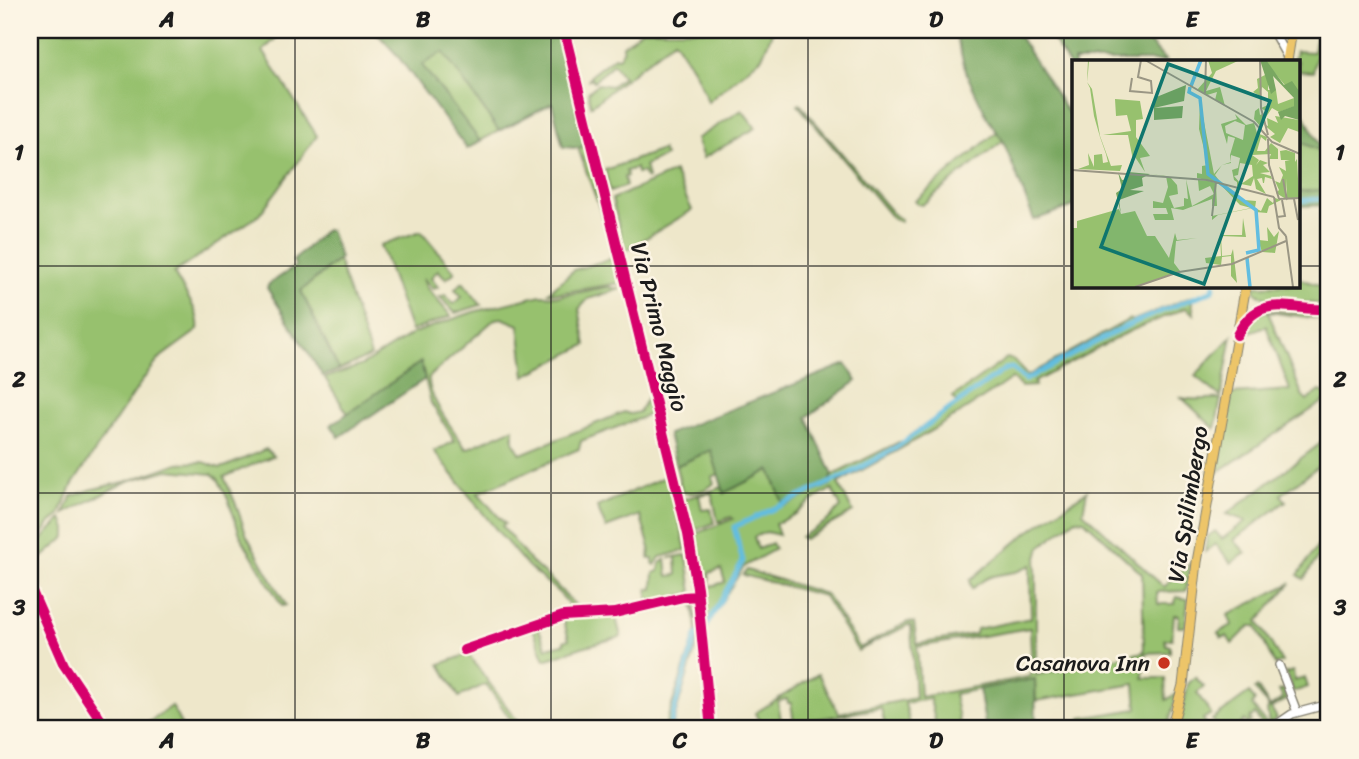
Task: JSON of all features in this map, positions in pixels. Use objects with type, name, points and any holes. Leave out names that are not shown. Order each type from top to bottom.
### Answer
[{"type":"main road","points":[[1287,59],[1292,30]]},
{"type":"main road","name":"Via Spilimbergo","points":[[1171,729],[1182,685],[1197,562],[1246,287]]},
{"type":"street","name":"Via Primo Maggio","points":[[564,30],[688,534],[698,596],[711,729]]},
{"type":"street","points":[[1272,30],[1283,33],[1292,30]]},
{"type":"street","points":[[1272,30],[1287,59]]},
{"type":"street","points":[[1237,335],[1254,311],[1266,307],[1329,309]]},
{"type":"street","points":[[30,587],[64,666],[107,729]]},
{"type":"street","points":[[464,650],[562,616],[615,613],[698,596]]},
{"type":"street","points":[[1279,665],[1297,712]]},
{"type":"street","points":[[1270,729],[1297,712],[1329,704]]},
{"type":"green space","points":[[30,30],[284,30],[263,51],[317,136],[259,215],[174,273],[197,315],[198,330],[161,357],[144,378],[73,484],[59,516],[49,524],[30,555]]},
{"type":"green space","points":[[374,30],[560,30],[589,145],[578,148],[563,147],[552,103],[499,131],[443,52],[422,65],[480,141],[467,149],[396,54]]},
{"type":"green space","points":[[642,30],[773,30],[762,57],[708,102],[695,72],[674,40],[591,106],[588,92],[598,84],[611,86],[623,77],[613,64],[594,81],[589,79],[591,75],[614,57],[618,58],[624,49],[622,46]]},
{"type":"green space","points":[[969,30],[1015,30],[1072,119],[1072,207],[1034,220],[1003,141],[988,119],[967,75],[957,39]]},
{"type":"green space","points":[[1046,30],[1138,30],[1165,60],[1072,60],[1072,69]]},
{"type":"green space","points":[[1317,30],[1329,30],[1329,54],[1317,53],[1313,72],[1300,71],[1300,60],[1294,60],[1296,51],[1313,52]]},
{"type":"green space","points":[[443,51],[499,131],[480,141],[421,65]]},
{"type":"green space","points":[[800,104],[901,222],[893,219],[798,105]]},
{"type":"green space","points":[[1300,106],[1323,152],[1300,142]]},
{"type":"green space","points":[[742,110],[756,128],[703,158],[696,139]]},
{"type":"green space","points":[[998,131],[1003,141],[922,205],[915,201]]},
{"type":"green space","points":[[1300,142],[1323,152],[1329,149],[1329,189],[1300,192]]},
{"type":"green space","points":[[589,145],[623,280],[620,283],[560,293],[549,292],[574,270],[617,257],[578,148]]},
{"type":"green space","points":[[662,150],[665,156],[645,165],[648,178],[646,179],[643,172],[637,173],[636,168],[626,171],[626,186],[610,192],[605,170]]},
{"type":"green space","points":[[674,172],[692,210],[625,251],[612,199]]},
{"type":"green space","points":[[1329,189],[1329,205],[1300,206],[1300,192]]},
{"type":"green space","points":[[325,230],[330,230],[340,258],[301,291],[339,370],[323,376],[267,288],[296,266],[293,261]]},
{"type":"green space","points":[[421,231],[455,272],[446,279],[438,270],[431,278],[438,287],[433,289],[423,279],[426,287],[451,316],[411,331],[380,245]]},
{"type":"green space","points":[[338,260],[371,356],[339,370],[301,291]]},
{"type":"green space","points":[[1300,279],[1329,289],[1329,305],[1266,299],[1256,292],[1254,287],[1300,287]]},
{"type":"green space","points":[[463,282],[481,305],[455,313],[440,297],[445,295],[454,304],[462,297],[455,289]]},
{"type":"green space","points":[[608,287],[620,289],[588,299],[579,309],[586,345],[525,376],[519,325],[502,318],[495,319],[429,377],[432,395],[466,449],[514,428],[513,441],[521,454],[624,412],[639,412],[649,394],[654,413],[581,441],[579,449],[478,493],[505,524],[502,526],[530,561],[582,612],[573,613],[564,598],[512,549],[434,451],[455,441],[431,403],[421,362],[348,414],[325,378],[362,365],[414,333],[473,312],[541,295],[559,296]]},
{"type":"green space","points":[[1191,297],[1194,314],[1186,308],[1130,331],[1034,382],[1035,386],[1021,387],[1012,378],[927,434],[838,483],[853,512],[804,539],[801,537],[827,521],[841,507],[832,489],[796,514],[775,524],[779,535],[766,532],[754,537],[758,549],[772,543],[775,549],[745,566],[704,630],[701,589],[725,582],[721,569],[709,573],[710,582],[701,585],[693,535],[733,519],[731,517],[718,522],[712,493],[699,495],[702,510],[711,509],[714,523],[693,531],[684,499],[723,487],[725,492],[770,470],[784,505],[832,483],[830,479],[833,475],[899,442],[908,441],[909,436],[957,403],[953,397],[1007,358],[1014,360],[1027,376],[1130,319],[1132,321]]},
{"type":"green space","points":[[1267,310],[1329,314],[1329,320],[1268,312],[1303,397],[1307,401],[1320,391],[1329,395],[1329,398],[1218,472],[1232,394],[1290,390],[1266,326],[1247,333],[1251,318]]},
{"type":"green space","points":[[1232,336],[1221,397],[1195,376]]},
{"type":"green space","points":[[421,362],[425,379],[339,437],[331,425]]},
{"type":"green space","points":[[846,364],[857,381],[807,417],[833,475],[830,479],[832,484],[784,506],[770,470],[724,493],[711,450],[676,466],[668,434]]},
{"type":"green space","points":[[1182,398],[1221,399],[1215,429]]},
{"type":"green space","points":[[1329,437],[1329,458],[1281,495],[1286,501],[1234,540],[1246,553],[1231,563],[1216,544],[1205,552],[1207,537],[1215,531],[1222,539],[1246,521],[1227,514]]},
{"type":"green space","points":[[266,449],[273,456],[224,477],[247,536],[286,605],[282,606],[241,537],[228,499],[218,479],[212,474],[168,470],[128,481],[178,463],[204,462],[220,468]]},
{"type":"green space","points":[[711,450],[719,474],[712,477],[714,483],[700,491],[682,492],[676,466]]},
{"type":"green space","points":[[669,475],[686,550],[660,557],[655,565],[653,559],[649,559],[650,548],[640,515],[606,528],[597,507]]},
{"type":"green space","points":[[128,481],[64,514],[72,496]]},
{"type":"green space","points":[[1087,491],[1083,512],[1164,587],[1191,563],[1186,591],[1157,592],[1158,604],[1175,604],[1176,597],[1188,599],[1185,627],[1178,627],[1179,615],[1174,615],[1172,639],[1165,639],[1166,645],[1170,646],[1170,652],[1145,653],[1143,678],[1165,678],[1166,700],[1177,693],[1167,729],[1085,729],[1081,718],[1137,709],[1135,684],[1036,701],[1035,679],[954,694],[961,729],[937,729],[930,699],[905,703],[911,729],[886,729],[881,708],[794,723],[791,703],[788,703],[787,699],[778,701],[781,721],[761,729],[750,729],[760,723],[755,713],[818,674],[839,713],[915,698],[911,626],[908,625],[858,651],[824,596],[743,575],[747,570],[826,594],[860,648],[907,622],[914,623],[917,644],[975,634],[976,629],[1031,618],[1031,565],[988,578],[972,589],[970,580],[1027,533]],"holes":[[[1076,519],[1084,520],[1142,574],[1144,652],[1036,675],[1036,562],[1040,547]],[[1030,628],[1032,674],[1028,677],[920,697],[917,647]]]},
{"type":"green space","points":[[62,519],[66,537],[30,568],[37,548]]},
{"type":"green space","points":[[1321,541],[1326,545],[1304,579],[1298,575]]},
{"type":"green space","points":[[685,555],[692,593],[648,603],[648,589],[653,589],[654,573],[659,571],[660,563],[666,559],[668,576],[677,575],[676,557],[669,558]]},
{"type":"green space","points":[[1291,583],[1258,621],[1282,662],[1275,665],[1256,626],[1250,626],[1232,644],[1227,636],[1222,638],[1218,633],[1232,625],[1228,615]]},
{"type":"green space","points":[[690,599],[695,602],[698,641],[671,729],[664,729],[697,630],[693,604],[686,602],[616,617],[621,637],[545,660],[533,629],[538,627],[547,648],[564,644],[564,641],[569,639],[563,619]]},
{"type":"green space","points":[[466,651],[523,729],[517,729],[486,684],[459,697],[440,664],[466,655]]},
{"type":"green space","points":[[1293,671],[1294,681],[1305,678],[1308,687],[1293,692],[1286,673]]},
{"type":"green space","points":[[1195,677],[1204,687],[1197,693],[1211,714],[1203,719],[1206,725],[1202,729],[1179,729],[1188,684]]},
{"type":"green space","points":[[1035,679],[1036,729],[986,729],[979,689]]},
{"type":"green space","points":[[1257,687],[1270,707],[1283,698],[1279,691],[1284,689],[1288,699],[1271,708],[1277,718],[1269,724],[1269,708],[1255,689]]},
{"type":"green space","points":[[1249,693],[1255,700],[1252,705],[1267,725],[1264,728],[1255,714],[1247,724],[1244,720],[1241,723],[1245,729],[1219,729],[1212,720]]},
{"type":"green space","points":[[172,706],[183,729],[141,728]]},
{"type":"waterway","points":[[1300,201],[1329,198]]},
{"type":"waterway","points":[[669,729],[696,636],[705,628],[743,561],[734,527],[849,474],[897,447],[1005,369],[1012,368],[1025,380],[1128,325],[1213,290],[1214,287]]},
{"type":"cycle path","points":[[564,30],[688,534],[697,588],[711,729]]},
{"type":"cycle path","points":[[1237,335],[1246,321],[1266,308],[1277,306],[1329,309]]},
{"type":"cycle path","points":[[30,587],[64,665],[107,729]]},
{"type":"cycle path","points":[[464,650],[563,616],[615,613],[698,596]]},
{"type":"place","name":"Casanova Inn","points":[[1164,663]]}]
